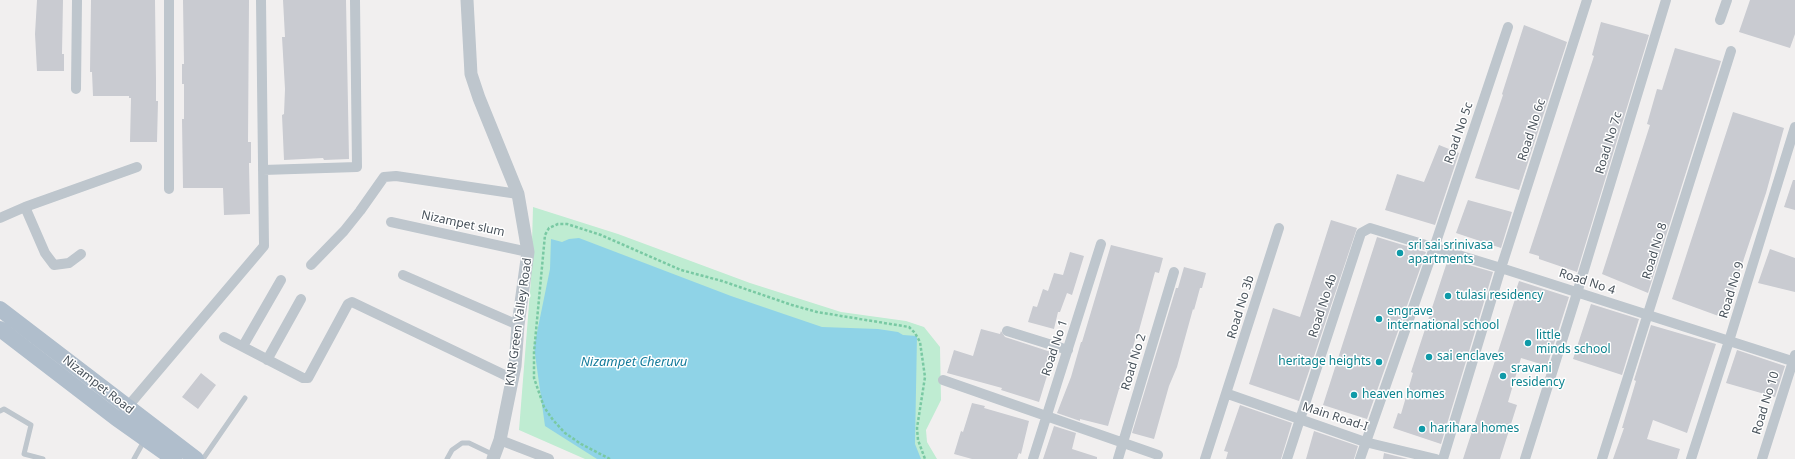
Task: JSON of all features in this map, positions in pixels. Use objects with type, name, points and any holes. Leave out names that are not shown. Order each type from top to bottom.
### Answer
[{"type":"main road","name":"Nizampet Road","points":[[0,309],[122,413],[145,438],[174,459]]},
{"type":"main road","name":"Nizampet Road","points":[[0,329],[122,413],[196,459]]},
{"type":"street","points":[[76,89],[77,0]]},
{"type":"street","points":[[169,0],[169,189]]},
{"type":"street","points":[[122,413],[264,246],[261,0]]},
{"type":"street","points":[[263,170],[357,168],[355,0]]},
{"type":"street","name":"KNR Green Valley Road","points":[[467,0],[471,74],[479,98],[518,194],[528,252],[518,325],[516,366],[500,440],[494,457]]},
{"type":"street","name":"Road No 6c","points":[[1443,459],[1501,268],[1588,0]]},
{"type":"street","name":"Road No 7c","points":[[1525,459],[1578,293],[1666,0]]},
{"type":"street","points":[[1720,20],[1727,0]]},
{"type":"street","name":"Road No 5c","points":[[1360,459],[1434,248],[1508,27]]},
{"type":"street","name":"Road No 8","points":[[1602,459],[1731,51]]},
{"type":"street","name":"Road No 9","points":[[1691,459],[1795,127]]},
{"type":"street","points":[[0,218],[25,207],[137,167]]},
{"type":"street","points":[[310,265],[344,232],[384,178],[396,176],[518,194]]},
{"type":"street","points":[[25,207],[45,253],[54,265],[69,263],[81,254]]},
{"type":"street","name":"Nizampet slum","points":[[391,222],[528,252]]},
{"type":"street","name":"Road No 3b","points":[[1205,459],[1228,394],[1279,228]]},
{"type":"street","name":"Road No 4","points":[[1370,228],[1501,268],[1648,316],[1794,360]]},
{"type":"street","name":"Road No 4b","points":[[1287,459],[1361,233],[1370,228]]},
{"type":"street","name":"Road No 1","points":[[1033,459],[1101,244]]},
{"type":"street","name":"Road No 2","points":[[1118,459],[1174,272]]},
{"type":"street","points":[[403,275],[518,325]]},
{"type":"street","points":[[244,346],[281,280]]},
{"type":"street","points":[[267,360],[302,299]]},
{"type":"street","points":[[224,336],[267,360],[303,378],[308,378],[348,304],[352,302],[513,379]]},
{"type":"street","points":[[1007,331],[1068,350]]},
{"type":"street","name":"Road No 10","points":[[1762,459],[1794,360]]},
{"type":"street","points":[[943,380],[1158,455]]},
{"type":"street","name":"Main Road-I","points":[[1228,394],[1366,442],[1436,459]]},
{"type":"street","points":[[500,440],[548,459]]},
{"type":"lane","points":[[203,459],[246,398]]},
{"type":"lane","points":[[0,411],[4,409],[31,425],[24,454],[43,459]]},
{"type":"lane","points":[[134,459],[145,438]]},
{"type":"lane","points":[[447,459],[452,450],[462,443],[469,443],[494,457]]},
{"type":"path","points":[[610,459],[580,444],[565,433],[544,407],[534,378],[534,352],[545,235],[549,228],[558,224],[567,224],[601,236],[681,270],[722,281],[792,305],[817,312],[909,327],[915,332],[920,342],[925,377],[917,428],[918,440],[925,459]]},
{"type":"green space","name":"Nizampet Cheruvu","points":[[533,207],[618,234],[750,283],[841,312],[906,321],[924,327],[940,347],[941,400],[926,430],[927,442],[937,459],[585,459],[519,430],[531,279]]},
{"type":"water","name":"Nizampet Cheruvu","points":[[579,238],[731,296],[822,327],[878,329],[898,332],[903,335],[917,336],[915,444],[921,459],[597,459],[545,426],[534,347],[550,269],[551,239],[562,242],[569,239]]},
{"type":"building","points":[[37,0],[63,0],[62,54],[64,54],[64,71],[37,71],[35,34]]},
{"type":"building","points":[[91,0],[155,0],[156,101],[158,101],[157,142],[130,142],[131,98],[129,98],[129,96],[93,96],[92,72],[90,72]]},
{"type":"building","points":[[183,0],[249,0],[248,142],[251,142],[251,163],[249,163],[250,214],[224,215],[223,188],[183,188]]},
{"type":"building","points":[[283,0],[346,0],[349,159],[324,160],[323,158],[284,160],[282,115],[284,114],[285,89],[282,37],[285,37]]},
{"type":"building","points":[[1750,0],[1795,0],[1795,34],[1790,48],[1739,32]]},
{"type":"building","points":[[1601,22],[1649,35],[1577,272],[1539,259],[1539,256],[1529,253],[1594,56],[1592,55]]},
{"type":"building","points":[[1524,25],[1567,42],[1519,190],[1475,178],[1503,95],[1502,94]]},
{"type":"building","points":[[1675,48],[1721,61],[1648,293],[1602,274],[1650,125],[1647,124],[1657,89],[1662,90]]},
{"type":"building","points":[[1733,112],[1784,128],[1766,193],[1724,318],[1672,299]]},
{"type":"building","points":[[1439,145],[1459,153],[1435,225],[1385,210],[1397,174],[1424,182]]},
{"type":"building","points":[[1793,180],[1795,180],[1795,210],[1784,207]]},
{"type":"building","points":[[1468,200],[1512,212],[1501,248],[1456,233]]},
{"type":"building","points":[[1331,220],[1357,228],[1299,401],[1249,384],[1273,308],[1300,317]]},
{"type":"building","points":[[1377,237],[1426,252],[1367,419],[1323,405]]},
{"type":"building","points":[[1111,245],[1163,258],[1159,273],[1155,272],[1138,334],[1137,333],[1121,389],[1119,389],[1108,426],[1080,419],[1080,421],[1057,413],[1071,377]]},
{"type":"building","points":[[1770,249],[1795,258],[1795,292],[1758,283]]},
{"type":"building","points":[[1070,252],[1084,256],[1072,295],[1067,293],[1060,312],[1058,312],[1054,329],[1028,322],[1033,306],[1037,307],[1043,289],[1048,291],[1054,273],[1063,275]]},
{"type":"building","points":[[1448,259],[1493,272],[1441,444],[1393,428],[1398,413],[1401,414],[1413,373],[1411,372]]},
{"type":"building","points":[[1184,267],[1206,273],[1194,310],[1193,309],[1177,367],[1169,386],[1154,439],[1132,433],[1176,288],[1178,288]]},
{"type":"building","points":[[1519,281],[1569,297],[1547,366],[1521,358],[1508,402],[1517,405],[1500,459],[1463,459],[1517,293],[1515,293]]},
{"type":"building","points":[[1591,304],[1639,319],[1622,375],[1573,359]]},
{"type":"building","points":[[1651,325],[1716,344],[1687,433],[1653,420],[1647,439],[1680,449],[1677,459],[1613,459],[1624,428],[1622,428],[1636,381],[1634,380]]},
{"type":"building","points":[[981,329],[1000,334],[1001,331],[1005,337],[1054,353],[1039,402],[1001,390],[1002,388],[947,373],[954,350],[973,356]]},
{"type":"building","points":[[1737,350],[1785,366],[1775,397],[1726,383]]},
{"type":"building","points":[[201,373],[216,385],[198,409],[182,397]]},
{"type":"building","points":[[972,403],[1029,421],[1021,454],[1019,453],[1017,459],[972,459],[954,454]]},
{"type":"building","points":[[1240,405],[1292,423],[1281,459],[1226,459],[1228,452],[1224,451]]},
{"type":"building","points":[[1054,426],[1076,433],[1072,449],[1097,457],[1097,459],[1043,459]]},
{"type":"building","points":[[1314,431],[1358,446],[1354,459],[1306,459]]},
{"type":"building","points":[[1384,453],[1408,459],[1383,459]]},
{"type":"place","name":"sri sai srinivasa apartments","points":[[1400,253]]},
{"type":"place","name":"tulasi residency","points":[[1448,296]]},
{"type":"place","name":"engrave international school","points":[[1379,319]]},
{"type":"place","name":"little minds school","points":[[1528,343]]},
{"type":"place","name":"sai enclaves","points":[[1429,357]]},
{"type":"place","name":"heritage heights","points":[[1379,362]]},
{"type":"place","name":"sravani residency","points":[[1503,376]]},
{"type":"place","name":"heaven homes","points":[[1354,395]]},
{"type":"place","name":"harihara homes","points":[[1422,429]]}]
